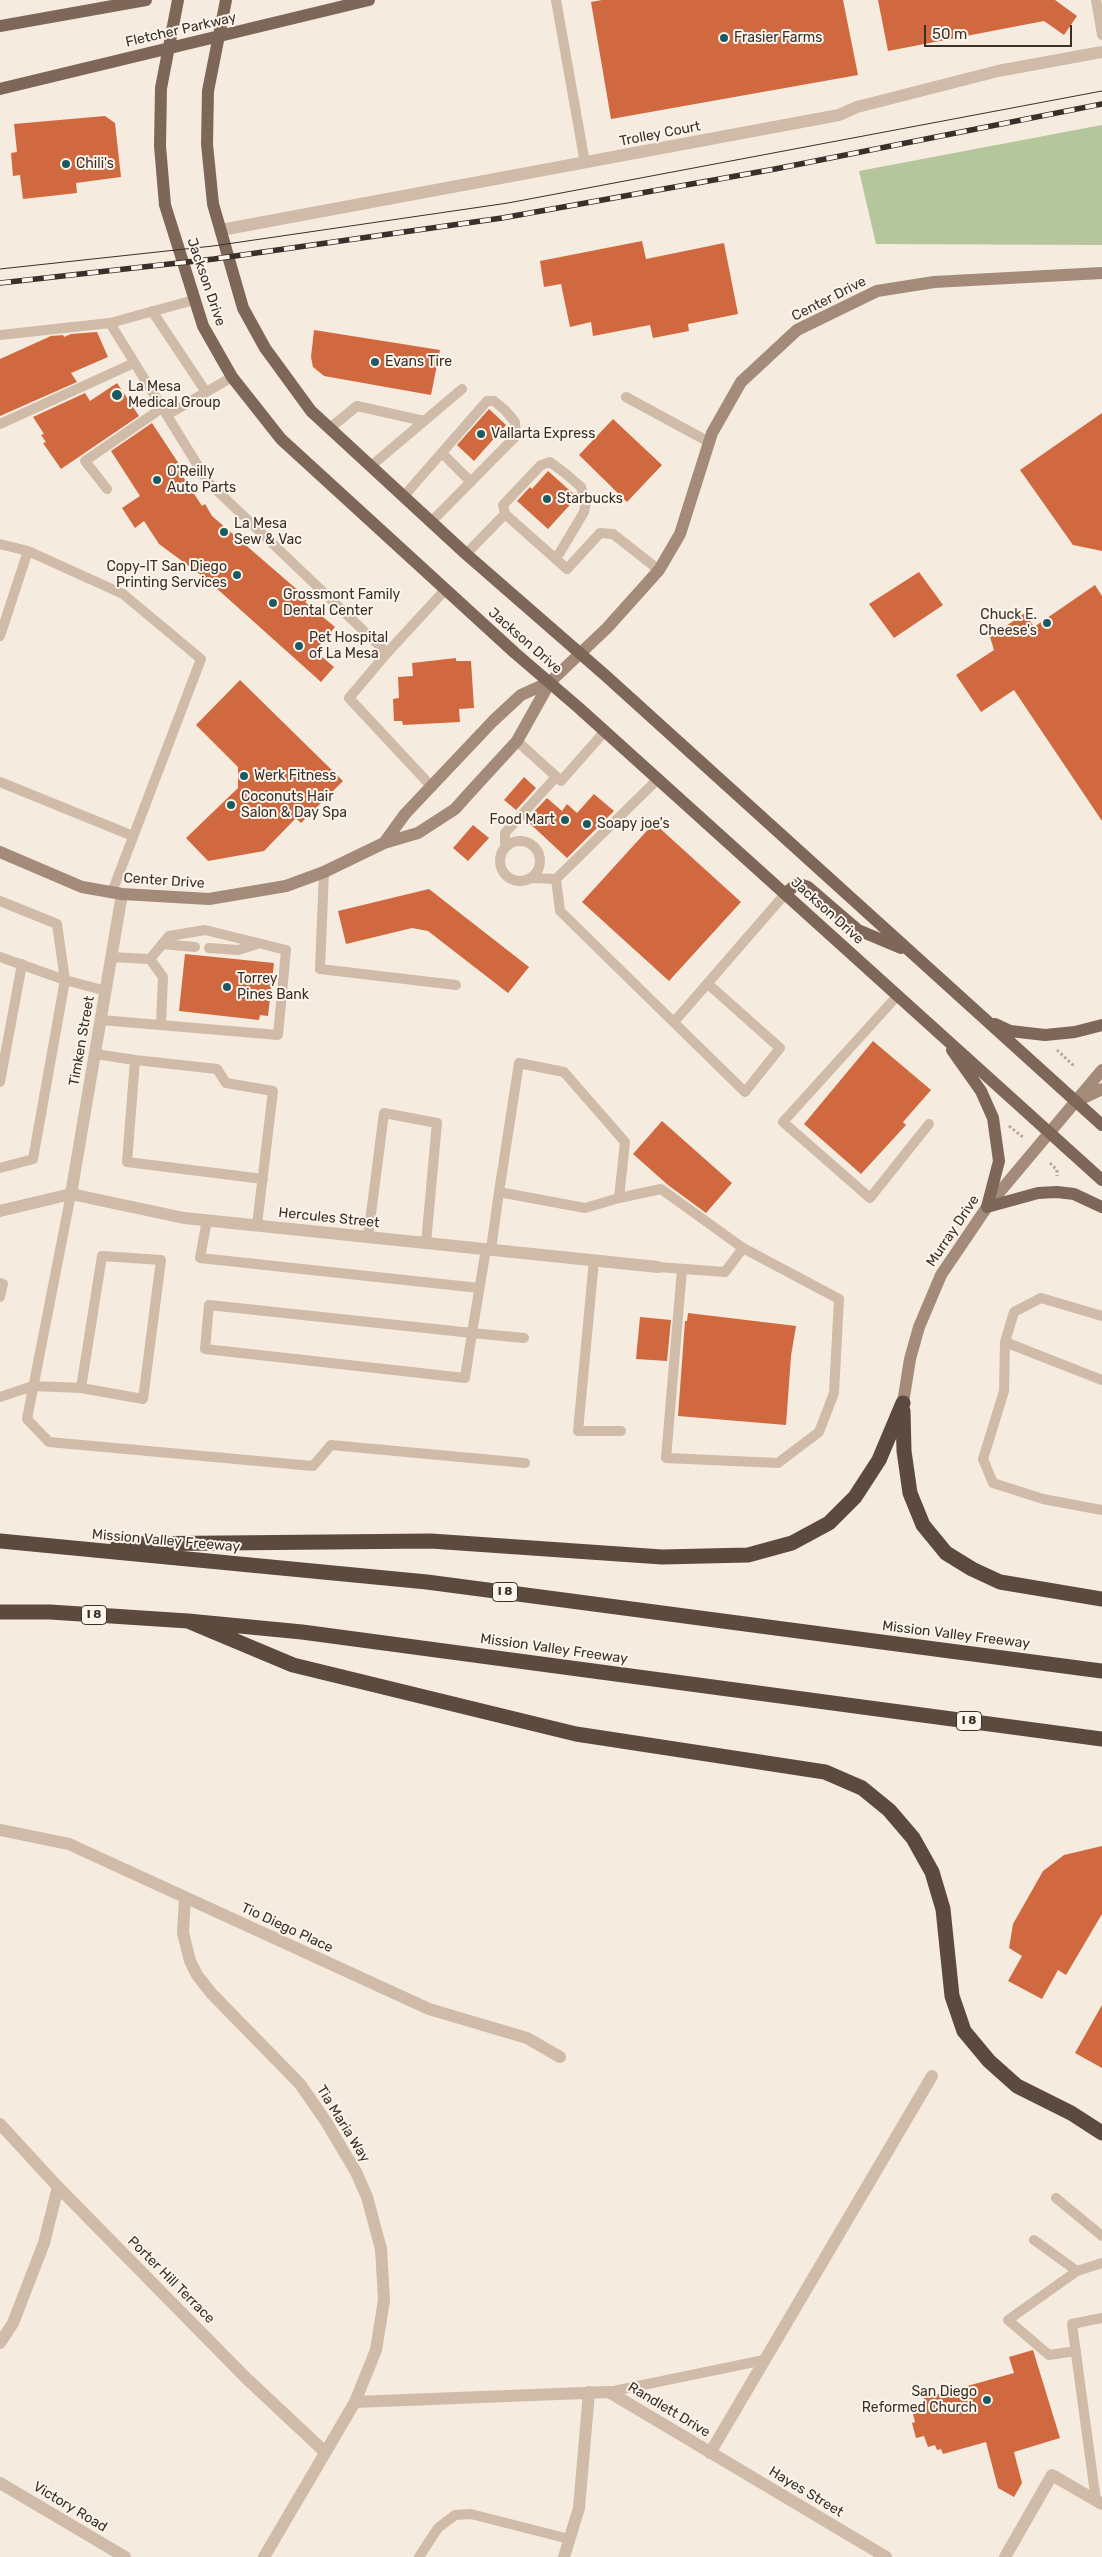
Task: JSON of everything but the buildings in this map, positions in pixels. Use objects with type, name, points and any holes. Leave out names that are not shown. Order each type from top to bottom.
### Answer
[{"type":"highway","points":[[35,1545],[431,1541],[662,1557],[748,1556],[792,1543],[829,1523],[855,1497],[879,1460],[903,1403]]},
{"type":"highway","points":[[903,1403],[904,1451],[910,1493],[923,1525],[946,1553],[972,1569],[1000,1582],[1102,1599]]},
{"type":"highway","name":"Mission Valley Freeway","points":[[0,1542],[427,1582],[1102,1671]]},
{"type":"highway","name":"Mission Valley Freeway","points":[[0,1612],[50,1612],[188,1621],[302,1632],[1102,1739]]},
{"type":"highway","points":[[188,1621],[293,1665],[576,1734],[826,1772],[862,1788],[889,1810],[914,1838],[932,1872],[943,1909],[952,1996],[964,2032],[989,2061],[1017,2086],[1071,2113],[1102,2133]]},
{"type":"main road","points":[[0,26],[146,0]]},
{"type":"main road","name":"Jackson Drive","points":[[178,0],[161,97],[160,146],[165,205],[203,326],[232,377],[281,439],[445,590],[605,731],[1102,1180]]},
{"type":"main road","name":"Jackson Drive","points":[[226,0],[208,91],[207,144],[213,204],[244,308],[265,348],[311,411],[466,554],[580,653],[1102,1125]]},
{"type":"main road","name":"Fletcher Parkway","points":[[0,89],[369,0]]},
{"type":"main road","name":"Center Drive","points":[[0,852],[82,887],[117,893],[210,900],[286,886],[324,872],[384,843],[418,833],[455,809],[517,741],[550,682],[607,628],[659,570],[680,534],[712,433],[741,382],[797,330],[877,291],[934,282],[1102,273]]},
{"type":"main road","name":"Center Drive","points":[[384,843],[405,814],[521,695],[550,682]]},
{"type":"main road","points":[[785,894],[794,886],[800,884],[808,887],[858,930],[910,952]]},
{"type":"main road","points":[[985,1020],[1010,1031],[1029,1034],[1075,1032],[1102,1025]]},
{"type":"main road","points":[[937,1030],[981,1091],[992,1118],[999,1161],[987,1207],[1038,1193],[1057,1192],[1074,1194],[1102,1207]]},
{"type":"main road","name":"Murray Drive","points":[[903,1403],[910,1359],[928,1300],[957,1248],[987,1207],[1102,1070]]},
{"type":"main road","name":"Murray Drive","points":[[1076,1101],[1102,1089]]},
{"type":"street","name":"Trolley Court","points":[[221,230],[838,115],[857,107],[998,70],[1102,52]]},
{"type":"street","name":"Timken Street","points":[[71,1194],[106,991],[117,893]]},
{"type":"street","name":"Hercules Street","points":[[0,1211],[71,1194],[184,1218],[658,1267]]},
{"type":"street","name":"Tio Diego Place","points":[[0,1830],[69,1844],[429,2009],[527,2038],[560,2057]]},
{"type":"street","name":"Tia Maria Way","points":[[185,1897],[183,1933],[188,1954],[197,1974],[212,1994],[300,2084],[325,2120],[356,2172],[367,2197],[381,2249],[384,2300],[376,2350],[355,2402]]},
{"type":"street","name":"Randlett Drive","points":[[355,2402],[609,2392],[710,2453],[932,2076]]},
{"type":"street","name":"Porter Hill Terrace","points":[[0,2124],[58,2187],[246,2378],[325,2452]]},
{"type":"street","points":[[0,2343],[13,2323],[44,2243],[58,2187]]},
{"type":"street","points":[[564,2557],[579,2508],[590,2392]]},
{"type":"street","points":[[264,2557],[355,2402]]},
{"type":"street","name":"Hayes Street","points":[[710,2453],[886,2557]]},
{"type":"street","points":[[1006,2557],[1052,2475],[1099,2502]]},
{"type":"street","name":"Victory Road","points":[[0,2484],[125,2557]]},
{"type":"lane","points":[[556,0],[585,163]]},
{"type":"lane","points":[[1096,0],[1102,35]]},
{"type":"lane","points":[[0,335],[110,323],[194,300]]},
{"type":"lane","points":[[152,311],[206,392]]},
{"type":"lane","points":[[110,323],[208,482],[387,653]]},
{"type":"lane","points":[[0,424],[134,363]]},
{"type":"lane","points":[[107,489],[85,461],[165,412],[232,377]]},
{"type":"lane","points":[[371,466],[462,389]]},
{"type":"lane","points":[[626,397],[709,442]]},
{"type":"lane","points":[[404,496],[487,401],[494,401],[515,422],[516,436],[432,521]]},
{"type":"lane","points":[[330,428],[357,406],[424,421]]},
{"type":"lane","points":[[442,453],[471,482]]},
{"type":"lane","points":[[556,559],[584,512],[586,502],[581,487],[550,462],[541,465],[503,505],[505,514],[567,569],[600,533],[613,534],[659,570]]},
{"type":"lane","points":[[466,554],[505,514]]},
{"type":"lane","points":[[0,544],[28,551],[123,594],[201,660],[133,836],[117,893]]},
{"type":"lane","points":[[0,636],[28,551]]},
{"type":"lane","points":[[432,787],[349,698],[445,590]]},
{"type":"lane","points":[[517,741],[561,781],[605,731]]},
{"type":"lane","points":[[556,777],[505,833],[505,846],[499,862],[506,876],[514,881],[530,878],[556,879],[658,779]]},
{"type":"lane","points":[[0,782],[133,836]]},
{"type":"lane","points":[[505,846],[520,840],[534,846],[539,852],[540,867],[530,878]]},
{"type":"lane","points":[[324,872],[320,969],[456,985]]},
{"type":"lane","points":[[556,879],[560,910],[745,1092],[780,1048],[708,984]]},
{"type":"lane","points":[[674,1022],[785,894]]},
{"type":"lane","points":[[0,901],[57,924],[65,980],[33,1159],[0,1168]]},
{"type":"lane","points":[[101,1020],[278,1035],[286,950],[205,930],[169,936],[150,959]]},
{"type":"lane","points":[[162,944],[195,947]]},
{"type":"lane","points":[[209,948],[238,950],[258,944]]},
{"type":"lane","points":[[0,956],[65,980],[106,991]]},
{"type":"lane","points":[[111,957],[150,959]]},
{"type":"lane","points":[[150,959],[163,977],[161,1025]]},
{"type":"lane","points":[[0,1082],[22,964]]},
{"type":"lane","points":[[898,995],[783,1122],[870,1198],[929,1124]]},
{"type":"lane","points":[[95,1054],[217,1069],[226,1083],[274,1091],[257,1225]]},
{"type":"lane","points":[[135,1060],[128,1162],[263,1179]]},
{"type":"lane","points":[[524,1338],[472,1333],[209,1305],[205,1349],[465,1378],[472,1333],[480,1288],[499,1192],[520,1062],[564,1072],[625,1142],[619,1198]]},
{"type":"lane","points":[[368,1237],[384,1113],[437,1122],[426,1243]]},
{"type":"lane","points":[[499,1192],[585,1208],[661,1189],[743,1248],[839,1299],[834,1393],[820,1432],[778,1463],[666,1458],[682,1269]]},
{"type":"lane","points":[[71,1194],[27,1419],[50,1442],[313,1466],[331,1445],[525,1463]]},
{"type":"lane","points":[[207,1220],[200,1258],[480,1288]]},
{"type":"lane","points":[[658,1267],[725,1272],[743,1248]]},
{"type":"lane","points":[[0,1397],[33,1386],[81,1388],[143,1399],[161,1260],[102,1256],[81,1388]]},
{"type":"lane","points":[[594,1260],[578,1431],[621,1431]]},
{"type":"lane","points":[[0,1283],[3,1284],[0,1297]]},
{"type":"lane","points":[[1102,1316],[1041,1298],[1014,1312],[1005,1342],[1004,1391],[984,1459],[993,1483],[1043,1499],[1102,1510]]},
{"type":"lane","points":[[1005,1342],[1102,1380]]},
{"type":"lane","points":[[1056,2198],[1102,2236]]},
{"type":"lane","points":[[1034,2240],[1077,2271]]},
{"type":"lane","points":[[1076,2351],[1049,2355],[1008,2320],[1077,2271],[1102,2263]]},
{"type":"lane","points":[[1099,2502],[1072,2324],[1102,2318]]},
{"type":"lane","points":[[609,2392],[764,2360]]},
{"type":"lane","points":[[419,2557],[438,2528],[455,2516],[470,2514],[569,2539]]},
{"type":"path","points":[[1051,1044],[1075,1067]]},
{"type":"path","points":[[1004,1124],[1012,1127],[1024,1138]]},
{"type":"path","points":[[1050,1163],[1058,1170],[1057,1179]]},
{"type":"green space","points":[[1102,125],[1102,245],[876,244],[859,171]]},
{"type":"tram line","points":[[0,269],[213,246],[508,203],[1102,91]]},
{"type":"railway","points":[[0,283],[214,259],[502,218],[775,169],[1102,104]]},
{"type":"place","name":"Frasier Farms","points":[[724,38]]},
{"type":"place","name":"Chili's","points":[[66,164]]},
{"type":"place","name":"Evans Tire","points":[[375,362]]},
{"type":"place","name":"La Mesa Medical Group","points":[[117,395]]},
{"type":"place","name":"Vallarta Express","points":[[481,434]]},
{"type":"place","name":"O'Reilly Auto Parts","points":[[157,480]]},
{"type":"place","name":"Starbucks","points":[[547,499]]},
{"type":"place","name":"La Mesa Sew & Vac","points":[[224,532]]},
{"type":"place","name":"Copy-IT San Diego Printing Services","points":[[237,575]]},
{"type":"place","name":"Grossmont Family Dental Center","points":[[273,603]]},
{"type":"place","name":"Chuck E. Cheese's","points":[[1047,623]]},
{"type":"place","name":"Pet Hospital of La Mesa","points":[[299,646]]},
{"type":"place","name":"Werk Fitness","points":[[244,776]]},
{"type":"place","name":"Coconuts Hair Salon & Day Spa","points":[[231,805]]},
{"type":"place","name":"Food Mart","points":[[565,820]]},
{"type":"place","name":"Soapy joe's","points":[[587,824]]},
{"type":"place","name":"Torrey Pines Bank","points":[[227,987]]},
{"type":"place","name":"San Diego Reformed Church","points":[[987,2400]]}]
